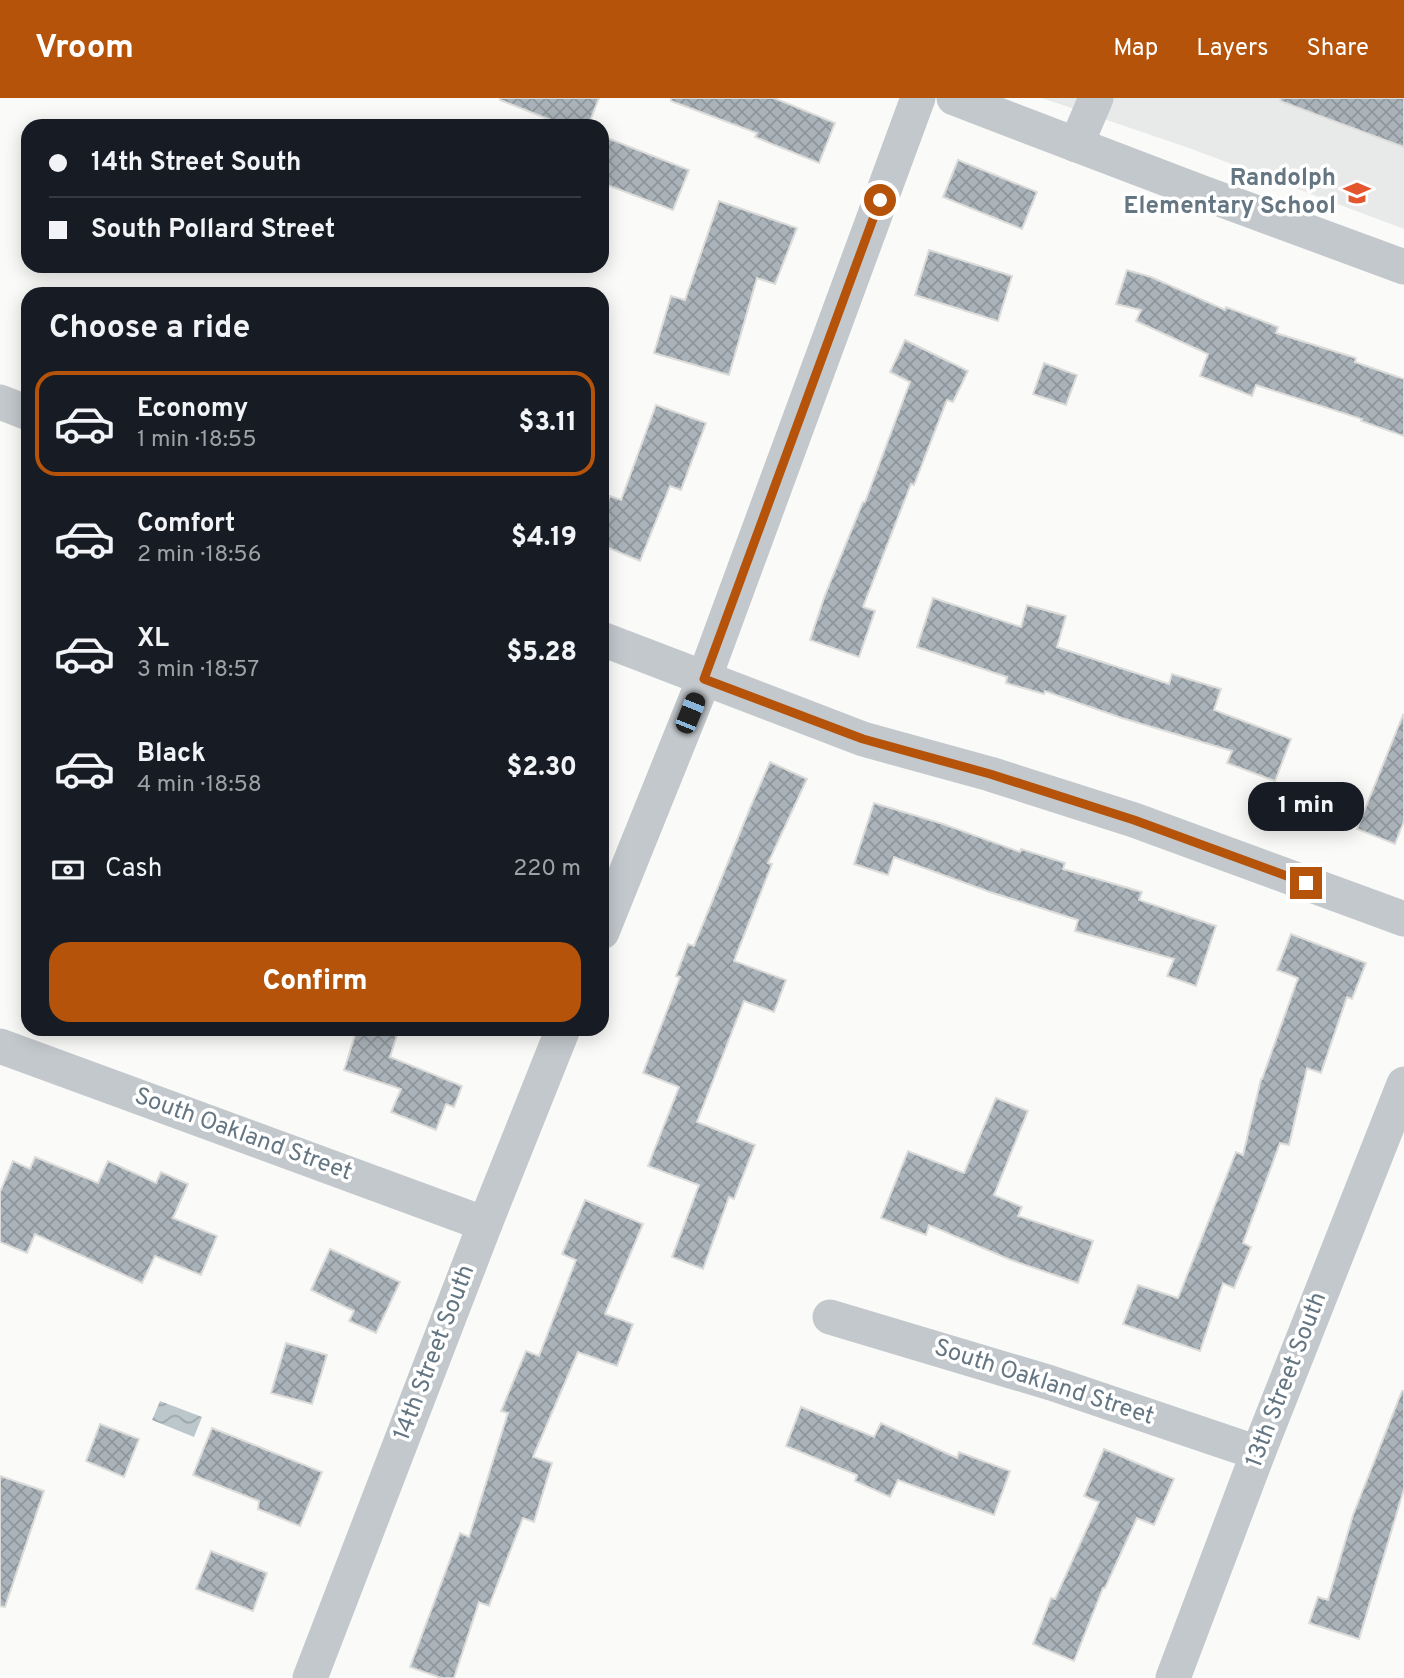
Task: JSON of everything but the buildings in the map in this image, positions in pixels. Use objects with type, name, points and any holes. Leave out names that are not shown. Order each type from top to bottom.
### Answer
[{"type":"street","points":[[609,915],[704,679],[918,98]]},
{"type":"street","points":[[954,98],[1404,267]]},
{"type":"street","points":[[1076,145],[1096,98]]},
{"type":"street","points":[[0,402],[21,410]]},
{"type":"street","points":[[609,642],[863,739],[990,774],[1134,820],[1404,919]]},
{"type":"street","name":"14th Street South","points":[[310,1678],[560,1036]]},
{"type":"street","name":"South Oakland Street","points":[[0,1046],[485,1224]]},
{"type":"street","name":"13th Street South","points":[[1172,1678],[1404,1084]]},
{"type":"street","name":"South Oakland Street","points":[[830,1317],[1051,1383],[1258,1453]]},
{"type":"shaded area","name":"Randolph Elementary School","points":[[1042,98],[1404,98],[1404,229],[1189,148]]},
{"type":"water","points":[[160,1401],[202,1417],[194,1437],[152,1420]]},
{"type":"place","name":"Randolph Elementary School","points":[[1357,193]]},
{"type":"route","points":[[880,200],[704,679],[863,739],[990,774],[1134,820],[1306,883]]}]
